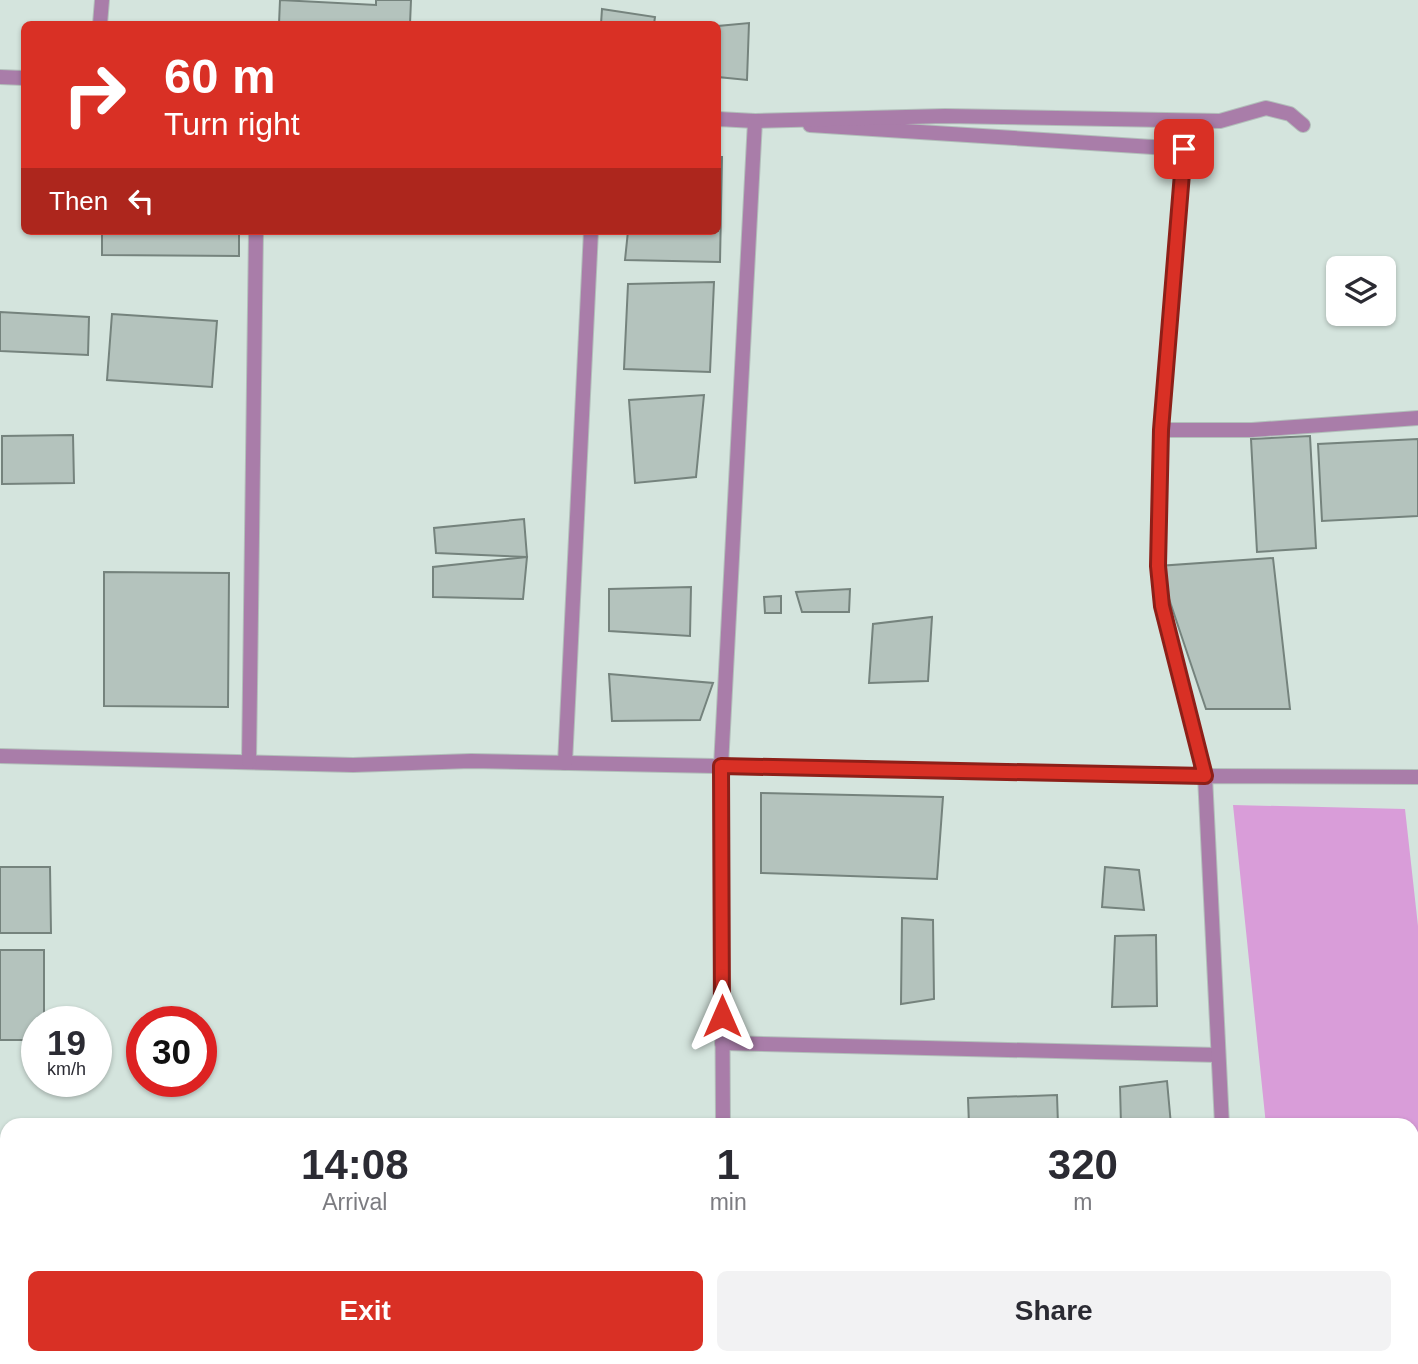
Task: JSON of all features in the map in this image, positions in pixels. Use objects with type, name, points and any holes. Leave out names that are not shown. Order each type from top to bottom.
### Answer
[{"type":"street","points":[[100,21],[102,0]]},
{"type":"street","points":[[0,77],[21,78]]},
{"type":"street","points":[[755,121],[945,116],[1220,121],[1266,108],[1290,114],[1303,125]]},
{"type":"street","points":[[721,119],[1184,149],[1161,430],[1158,566],[1162,606],[1205,776],[1222,1118]]},
{"type":"street","points":[[723,1118],[721,766],[755,121]]},
{"type":"street","points":[[249,762],[256,235]]},
{"type":"street","points":[[565,763],[591,235]]},
{"type":"street","points":[[1161,430],[1252,430],[1418,418]]},
{"type":"street","points":[[0,756],[353,765],[471,761],[1205,776],[1418,777]]},
{"type":"street","points":[[722,1043],[1218,1055]]},
{"type":"shaded area","points":[[1233,805],[1405,809],[1418,926],[1418,1118],[1265,1118]]},
{"type":"building","points":[[280,0],[376,5],[376,0],[411,0],[410,21],[279,21]]},
{"type":"building","points":[[602,9],[655,17],[654,21],[601,21]]},
{"type":"building","points":[[749,23],[747,80],[721,77],[721,26]]},
{"type":"building","points":[[102,235],[239,235],[239,256],[102,255]]},
{"type":"building","points":[[628,235],[721,235],[720,262],[625,260]]},
{"type":"building","points":[[714,282],[710,372],[624,369],[628,284]]},
{"type":"building","points":[[0,312],[89,317],[88,355],[0,351]]},
{"type":"building","points":[[112,314],[217,321],[212,387],[107,380]]},
{"type":"building","points":[[704,395],[696,477],[635,483],[629,400]]},
{"type":"building","points":[[73,435],[74,483],[2,484],[2,436]]},
{"type":"building","points":[[1310,436],[1316,548],[1257,552],[1251,439]]},
{"type":"building","points":[[1418,439],[1418,516],[1322,521],[1318,444]]},
{"type":"building","points":[[524,519],[527,557],[436,553],[434,528]]},
{"type":"building","points":[[527,557],[523,599],[433,597],[433,567]]},
{"type":"building","points":[[1273,558],[1290,709],[1206,709],[1158,566]]},
{"type":"building","points":[[104,572],[229,573],[228,707],[104,706]]},
{"type":"building","points":[[691,587],[690,636],[609,631],[609,589]]},
{"type":"building","points":[[850,589],[849,612],[802,612],[796,592]]},
{"type":"building","points":[[781,596],[781,613],[765,613],[764,597]]},
{"type":"building","points":[[932,617],[928,681],[869,683],[873,624]]},
{"type":"building","points":[[609,674],[713,683],[700,720],[612,721]]},
{"type":"building","points":[[761,793],[943,797],[937,879],[761,873]]},
{"type":"building","points":[[0,867],[50,867],[51,933],[0,933]]},
{"type":"building","points":[[1105,867],[1139,870],[1144,910],[1102,907]]},
{"type":"building","points":[[902,918],[933,920],[934,999],[901,1004]]},
{"type":"building","points":[[1156,935],[1157,1006],[1112,1007],[1115,936]]},
{"type":"building","points":[[0,950],[44,950],[44,1006],[21,1006],[21,1040],[0,1040]]},
{"type":"building","points":[[1167,1081],[1170,1118],[1121,1118],[1120,1087]]},
{"type":"building","points":[[1057,1095],[1058,1118],[969,1118],[968,1098]]},
{"type":"route","points":[[722,1016],[721,766],[1205,776],[1162,606],[1158,566],[1161,430],[1184,149]]}]
